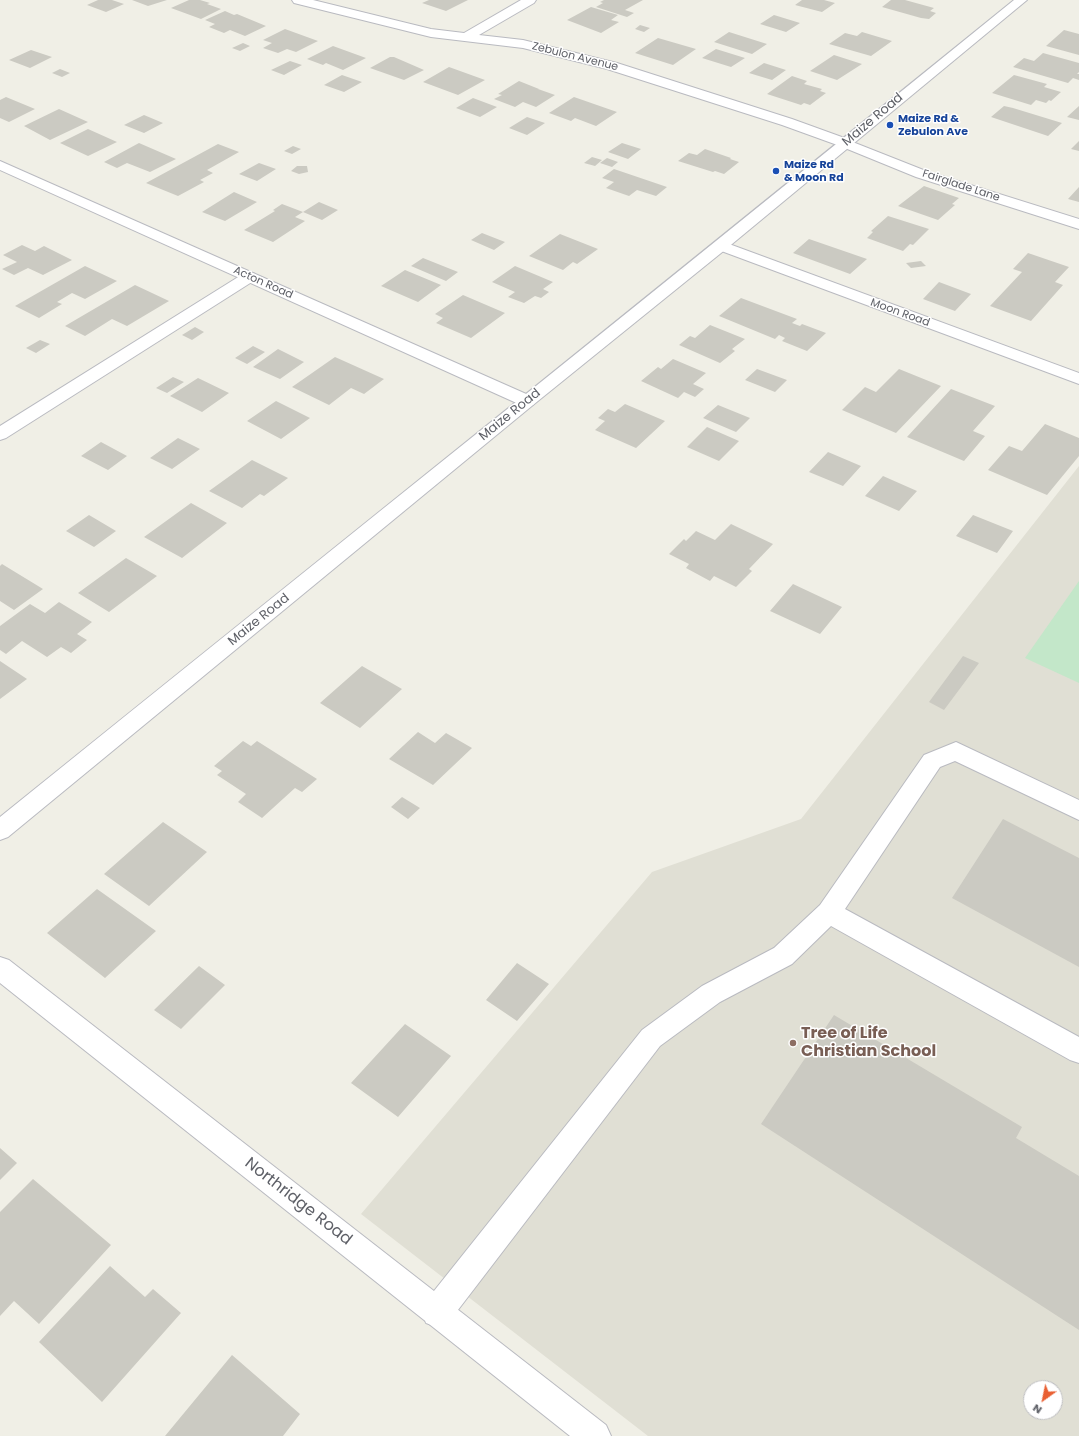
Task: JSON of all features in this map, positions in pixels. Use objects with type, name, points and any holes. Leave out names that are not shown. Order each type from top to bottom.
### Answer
[{"type":"street","name":"Zebulon Avenue","points":[[298,0],[431,33],[467,36],[523,44],[612,66],[787,122],[845,143]]},
{"type":"street","points":[[467,36],[530,0]]},
{"type":"street","name":"Maize Road","points":[[0,830],[527,401],[721,246],[1021,0]]},
{"type":"street","name":"Fairglade Lane","points":[[845,143],[921,174],[1079,224]]},
{"type":"street","name":"Acton Road","points":[[0,165],[527,401]]},
{"type":"street","name":"Moon Road","points":[[721,246],[1079,379]]},
{"type":"street","points":[[0,434],[249,277]]},
{"type":"street","points":[[437,1312],[651,1038],[711,994],[783,956],[829,912],[932,761],[956,751],[1079,811]]},
{"type":"street","points":[[829,912],[1079,1051]]},
{"type":"street","name":"Northridge Road","points":[[0,968],[595,1436]]},
{"type":"shaded area","name":"Tree of Life Christian School","points":[[1079,466],[1079,1436],[648,1436],[361,1214],[652,872],[801,819]]},
{"type":"green space","points":[[1079,581],[1079,683],[1025,658]]},
{"type":"building","points":[[98,0],[112,0],[124,4],[106,12],[87,5]]},
{"type":"building","points":[[132,0],[167,0],[148,6]]},
{"type":"building","points":[[189,0],[200,0],[221,9],[201,19],[171,8]]},
{"type":"building","points":[[429,0],[468,0],[446,11],[422,3]]},
{"type":"building","points":[[604,0],[643,0],[625,10],[634,13],[627,17],[596,7],[603,3],[600,2]]},
{"type":"building","points":[[802,0],[824,0],[835,3],[822,12],[795,5]]},
{"type":"building","points":[[891,0],[905,0],[934,8],[930,11],[936,13],[929,19],[882,7]]},
{"type":"building","points":[[591,7],[618,15],[611,20],[619,22],[601,33],[567,20]]},
{"type":"building","points":[[225,11],[234,15],[237,14],[266,26],[245,36],[230,30],[224,33],[209,27],[215,24],[205,20]]},
{"type":"building","points":[[774,15],[800,23],[786,32],[760,24]]},
{"type":"building","points":[[640,25],[650,28],[644,32],[635,29]]},
{"type":"building","points":[[285,29],[318,41],[296,52],[287,49],[278,53],[263,48],[272,43],[263,40]]},
{"type":"building","points":[[1064,30],[1079,34],[1079,55],[1046,46]]},
{"type":"building","points":[[729,32],[767,44],[752,54],[714,42]]},
{"type":"building","points":[[862,32],[892,41],[871,56],[829,44],[845,33],[857,36]]},
{"type":"building","points":[[658,38],[696,49],[673,65],[635,53]]},
{"type":"building","points":[[243,43],[250,46],[240,51],[232,48]]},
{"type":"building","points":[[333,46],[366,58],[343,70],[326,63],[323,65],[307,59]]},
{"type":"building","points":[[716,49],[745,58],[731,67],[702,58]]},
{"type":"building","points":[[31,50],[52,57],[30,68],[9,60]]},
{"type":"building","points":[[1043,53],[1079,63],[1079,72],[1077,74],[1079,74],[1079,80],[1073,78],[1068,83],[1013,67],[1024,58],[1034,61]]},
{"type":"building","points":[[834,55],[862,64],[837,80],[810,71]]},
{"type":"building","points":[[390,57],[394,57],[424,70],[404,80],[370,68]]},
{"type":"building","points":[[290,61],[302,65],[284,75],[271,70]]},
{"type":"building","points":[[764,63],[786,70],[772,80],[749,73]]},
{"type":"building","points":[[449,67],[485,80],[458,95],[423,82]]},
{"type":"building","points":[[60,69],[70,73],[62,77],[52,73]]},
{"type":"building","points":[[342,75],[362,82],[344,92],[324,85]]},
{"type":"building","points":[[1014,75],[1047,84],[1044,87],[1061,92],[1051,101],[1049,100],[1046,103],[1036,100],[1031,105],[992,93]]},
{"type":"building","points":[[792,76],[807,81],[804,84],[822,89],[820,91],[826,93],[810,105],[804,103],[801,105],[767,94]]},
{"type":"building","points":[[519,81],[555,95],[536,107],[523,102],[515,107],[494,99],[502,95],[498,94]]},
{"type":"building","points":[[6,97],[35,109],[9,122],[0,118],[0,100]]},
{"type":"building","points":[[574,97],[617,112],[596,126],[575,118],[571,121],[549,113]]},
{"type":"building","points":[[473,98],[497,107],[480,117],[456,108]]},
{"type":"building","points":[[1004,106],[1062,123],[1048,136],[991,117]]},
{"type":"building","points":[[1079,106],[1079,120],[1067,117]]},
{"type":"building","points":[[59,109],[88,122],[50,140],[24,126]]},
{"type":"building","points":[[144,115],[163,123],[144,133],[124,125]]},
{"type":"building","points":[[527,117],[545,123],[527,135],[509,128]]},
{"type":"building","points":[[88,129],[117,142],[88,156],[60,143]]},
{"type":"building","points":[[1079,141],[1079,151],[1071,149]]},
{"type":"building","points":[[139,143],[176,159],[150,172],[127,163],[117,168],[104,162]]},
{"type":"building","points":[[622,143],[641,149],[628,159],[608,152]]},
{"type":"building","points":[[218,144],[239,152],[207,170],[213,173],[200,180],[204,182],[178,196],[146,183]]},
{"type":"building","points":[[293,146],[301,149],[292,154],[284,151]]},
{"type":"building","points":[[705,149],[739,162],[724,174],[678,161],[689,153],[697,155]]},
{"type":"building","points":[[592,157],[602,160],[595,166],[584,163]]},
{"type":"building","points":[[607,158],[618,162],[612,167],[600,163]]},
{"type":"building","points":[[259,163],[276,169],[257,181],[239,174]]},
{"type":"building","points":[[297,166],[307,166],[308,172],[299,174],[291,171]]},
{"type":"building","points":[[614,169],[667,187],[656,196],[637,190],[629,196],[606,188],[614,182],[602,178]]},
{"type":"building","points":[[924,186],[959,198],[952,204],[955,205],[938,220],[898,206]]},
{"type":"building","points":[[1079,187],[1079,202],[1068,199]]},
{"type":"building","points":[[234,192],[257,202],[225,221],[202,212]]},
{"type":"building","points":[[319,202],[338,210],[322,220],[303,212]]},
{"type":"building","points":[[282,204],[303,212],[295,217],[305,221],[273,242],[244,230],[275,211],[273,210]]},
{"type":"building","points":[[888,216],[929,229],[913,245],[910,244],[903,251],[867,238],[873,232],[871,231]]},
{"type":"building","points":[[482,233],[505,242],[494,250],[471,240]]},
{"type":"building","points":[[560,234],[598,249],[577,264],[573,262],[563,270],[529,256]]},
{"type":"building","points":[[809,239],[867,259],[850,274],[793,253]]},
{"type":"building","points":[[22,245],[35,251],[44,246],[72,260],[43,275],[28,268],[14,275],[2,269],[17,262],[3,255]]},
{"type":"building","points":[[1028,253],[1069,267],[1055,282],[1063,285],[1031,321],[990,306],[1022,272],[1013,269]]},
{"type":"building","points":[[423,258],[458,272],[446,281],[411,266]]},
{"type":"building","points":[[921,261],[926,266],[911,268],[906,263]]},
{"type":"building","points":[[85,266],[117,281],[85,299],[72,293],[57,302],[62,304],[39,318],[15,306]]},
{"type":"building","points":[[515,266],[553,282],[543,289],[549,292],[541,298],[535,296],[524,303],[508,297],[515,292],[492,282]]},
{"type":"building","points":[[405,270],[441,285],[418,302],[381,286]]},
{"type":"building","points":[[939,282],[971,294],[955,311],[923,299]]},
{"type":"building","points":[[135,285],[169,301],[127,326],[112,319],[85,336],[65,326]]},
{"type":"building","points":[[463,295],[505,313],[471,338],[436,323],[443,318],[435,314]]},
{"type":"building","points":[[741,298],[797,319],[792,323],[800,326],[802,324],[826,333],[807,351],[782,341],[785,338],[779,335],[775,339],[719,316]]},
{"type":"building","points":[[710,325],[745,339],[732,349],[735,351],[720,363],[679,345],[690,336],[695,338]]},
{"type":"building","points":[[195,327],[204,332],[192,340],[182,335]]},
{"type":"building","points":[[40,340],[50,344],[36,353],[26,348]]},
{"type":"building","points":[[253,346],[265,352],[247,364],[235,358]]},
{"type":"building","points":[[278,349],[304,362],[280,379],[253,367]]},
{"type":"building","points":[[335,357],[384,379],[364,394],[351,388],[329,405],[292,387]]},
{"type":"building","points":[[673,359],[706,373],[693,384],[704,389],[695,397],[684,392],[678,398],[641,381],[658,367],[661,369]]},
{"type":"building","points":[[757,369],[787,380],[775,392],[745,380]]},
{"type":"building","points":[[899,369],[941,386],[896,433],[842,410],[865,387],[876,392]]},
{"type":"building","points":[[173,377],[184,382],[167,393],[156,388]]},
{"type":"building","points":[[198,378],[229,393],[202,412],[170,396]]},
{"type":"building","points":[[951,389],[995,406],[973,431],[985,436],[964,461],[907,437]]},
{"type":"building","points":[[276,401],[310,418],[281,439],[247,421]]},
{"type":"building","points":[[625,404],[665,421],[636,448],[595,430],[605,421],[598,418],[608,409],[615,412]]},
{"type":"building","points":[[718,405],[750,418],[736,432],[703,418]]},
{"type":"building","points":[[1045,424],[1079,438],[1079,456],[1047,495],[988,470],[1009,446],[1022,451]]},
{"type":"building","points":[[707,427],[739,441],[719,461],[687,447]]},
{"type":"building","points":[[178,438],[200,449],[172,469],[150,458]]},
{"type":"building","points":[[101,442],[127,456],[108,470],[81,456]]},
{"type":"building","points":[[828,452],[861,466],[843,486],[809,472]]},
{"type":"building","points":[[252,460],[288,478],[264,496],[260,494],[242,508],[209,491]]},
{"type":"building","points":[[883,476],[917,491],[899,511],[865,496]]},
{"type":"building","points":[[191,503],[227,523],[182,558],[144,537]]},
{"type":"building","points":[[89,515],[116,531],[94,547],[66,531]]},
{"type":"building","points":[[973,515],[1013,531],[997,553],[956,536]]},
{"type":"building","points":[[731,524],[773,544],[749,569],[752,571],[736,587],[714,576],[710,581],[686,568],[689,564],[669,554],[684,539],[686,541],[696,531],[715,540]]},
{"type":"building","points":[[126,558],[157,576],[109,612],[78,593]]},
{"type":"building","points":[[2,564],[43,589],[14,610],[0,601],[0,566]]},
{"type":"building","points":[[793,584],[842,607],[820,634],[770,611]]},
{"type":"building","points":[[59,602],[92,622],[77,634],[87,640],[71,653],[61,647],[47,657],[22,641],[6,654],[0,650],[0,626],[30,604],[45,613]]},
{"type":"building","points":[[963,656],[979,663],[944,710],[929,702]]},
{"type":"building","points":[[0,661],[27,679],[0,699]]},
{"type":"building","points":[[362,666],[402,689],[360,728],[320,703]]},
{"type":"building","points":[[418,732],[435,743],[446,733],[472,748],[433,785],[389,759]]},
{"type":"building","points":[[243,741],[251,746],[257,741],[317,779],[302,792],[295,788],[262,818],[238,802],[246,794],[217,775],[222,771],[214,766]]},
{"type":"building","points":[[402,797],[420,808],[408,819],[391,807]]},
{"type":"building","points":[[1003,819],[1079,858],[1079,967],[952,898]]},
{"type":"building","points":[[163,822],[207,852],[149,906],[104,874]]},
{"type":"building","points":[[97,889],[156,931],[105,978],[47,933]]},
{"type":"building","points":[[517,963],[549,984],[517,1021],[486,1000]]},
{"type":"building","points":[[199,966],[225,985],[181,1029],[154,1010]]},
{"type":"building","points":[[834,1015],[1022,1127],[1016,1138],[1079,1176],[1079,1330],[761,1124]]},
{"type":"building","points":[[405,1024],[451,1056],[398,1117],[351,1083]]},
{"type":"building","points":[[0,1148],[17,1163],[0,1180]]},
{"type":"building","points":[[33,1179],[111,1245],[39,1324],[14,1301],[0,1316],[0,1212]]},
{"type":"building","points":[[110,1266],[145,1297],[153,1289],[181,1313],[102,1402],[39,1342]]},
{"type":"building","points":[[232,1355],[300,1414],[283,1436],[165,1436]]},
{"type":"place","name":"Maize Rd & Zebulon Ave","points":[[890,125]]},
{"type":"place","name":"Maize Rd & Moon Rd","points":[[776,171]]},
{"type":"place","name":"Tree of Life Christian School","points":[[793,1043]]}]
